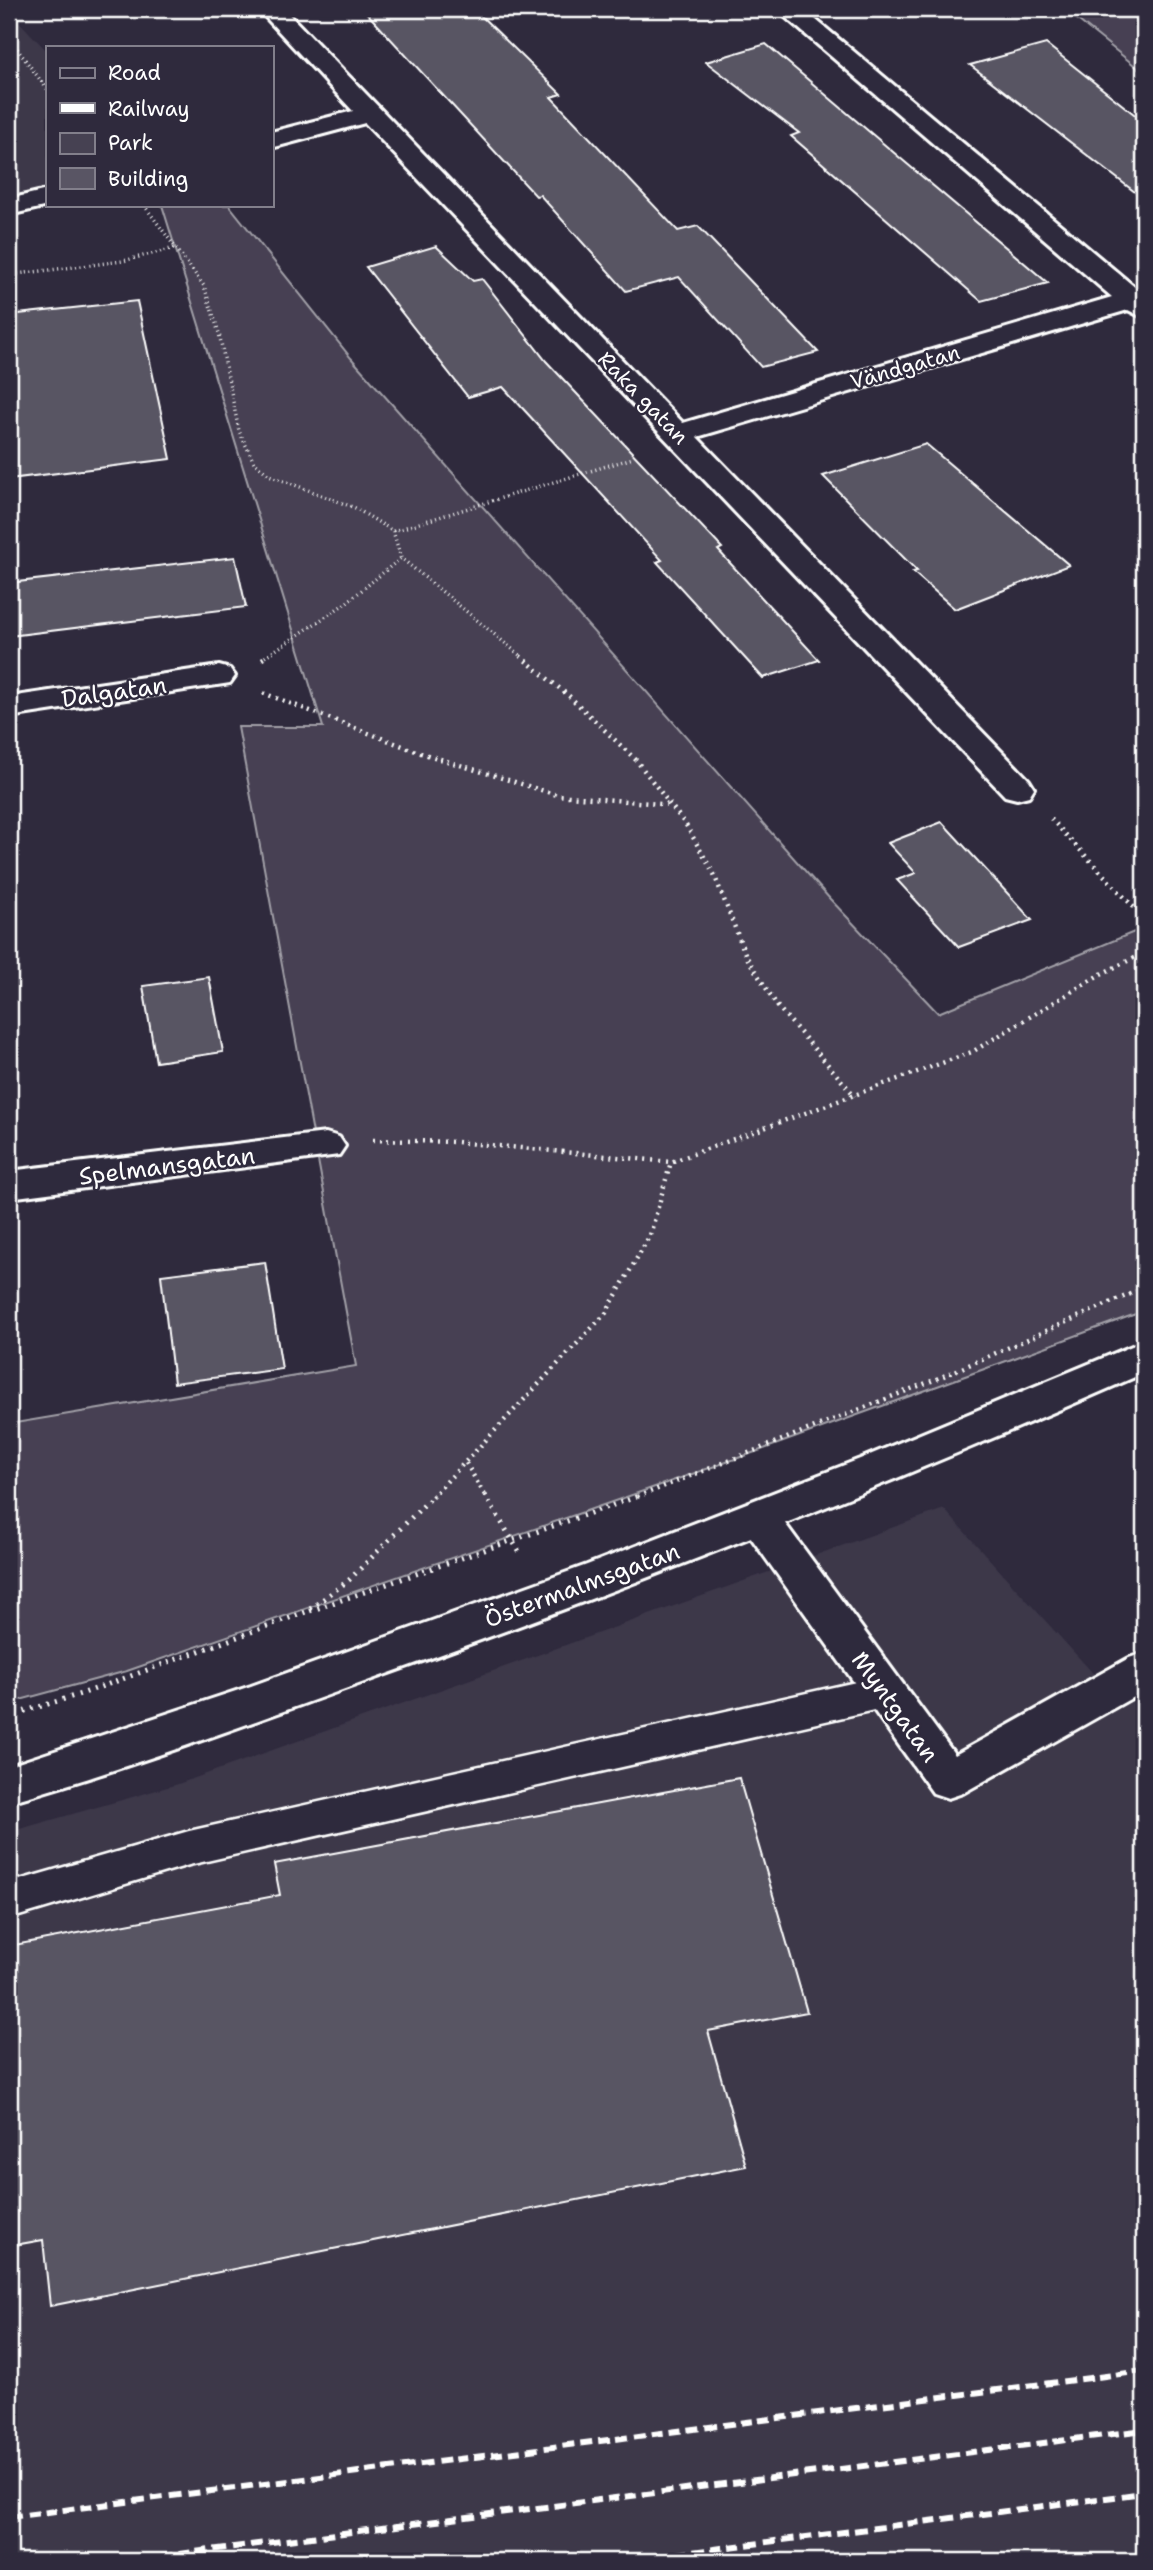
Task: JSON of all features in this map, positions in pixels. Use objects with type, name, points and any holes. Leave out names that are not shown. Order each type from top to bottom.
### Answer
[{"type":"street","name":"Raka gatan","points":[[270,9],[1017,788]]},
{"type":"street","name":"Vändgatan","points":[[788,9],[1138,305]]},
{"type":"street","points":[[273,139],[370,114]]},
{"type":"street","points":[[9,207],[46,198]]},
{"type":"street","name":"Vändgatan","points":[[677,434],[1138,305]]},
{"type":"street","name":"Dalgatan","points":[[9,707],[219,676]]},
{"type":"street","name":"Spelmansgatan","points":[[9,1185],[326,1146]]},
{"type":"street","name":"Östermalmsgatan","points":[[9,1784],[118,1750],[550,1598],[759,1518],[1144,1356]]},
{"type":"street","name":"Myntgatan","points":[[759,1518],[948,1780],[1144,1670]]},
{"type":"lane","points":[[9,1901],[189,1848],[883,1692]]},
{"type":"path","points":[[9,38],[46,88]]},
{"type":"path","points":[[145,206],[204,286],[219,333],[239,431],[254,462],[269,475],[355,508],[393,531],[401,558],[569,696],[636,760],[672,805],[713,874],[746,956],[778,1007],[855,1096]]},
{"type":"path","points":[[9,275],[123,261],[175,248]]},
{"type":"path","points":[[393,531],[664,448],[677,434]]},
{"type":"path","points":[[219,676],[257,662],[284,645],[346,603],[401,558]]},
{"type":"path","points":[[219,676],[421,752],[557,795],[672,805]]},
{"type":"path","points":[[1017,788],[1058,826],[1144,918]]},
{"type":"path","points":[[326,1146],[384,1139],[456,1142],[671,1163],[972,1052],[1099,975],[1144,953]]},
{"type":"path","points":[[306,1612],[349,1580],[466,1463],[606,1313],[650,1234],[671,1163]]},
{"type":"path","points":[[9,1716],[84,1693],[306,1612],[514,1543],[829,1424],[1144,1288]]},
{"type":"path","points":[[466,1463],[550,1598]]},
{"type":"shaded area","points":[[9,11],[46,50],[46,197],[9,205]]},
{"type":"shaded area","points":[[944,1509],[1100,1681],[1144,1654],[1144,2552],[1073,2561],[9,2561],[9,1832],[178,1784]]},
{"type":"green space","points":[[1064,9],[1144,9],[1144,73]]},
{"type":"green space","points":[[162,206],[230,206],[351,358],[830,899],[938,1013],[1144,928],[1144,1311],[761,1450],[127,1671],[9,1703],[9,1424],[356,1366],[238,727],[323,727]]},
{"type":"building","points":[[363,9],[474,9],[561,94],[551,97],[678,231],[698,226],[818,352],[761,367],[679,277],[626,291],[540,195],[536,196]]},
{"type":"building","points":[[766,44],[1048,283],[981,301],[791,136],[799,133],[706,62]]},
{"type":"building","points":[[1046,44],[1144,122],[1144,199],[970,65]]},
{"type":"building","points":[[436,246],[473,281],[482,279],[546,361],[722,548],[718,550],[819,660],[763,678],[657,562],[662,560],[503,387],[468,397],[366,267]]},
{"type":"building","points":[[137,301],[171,459],[9,479],[9,315]]},
{"type":"building","points":[[926,444],[1069,565],[955,609],[913,572],[917,571],[823,476]]},
{"type":"building","points":[[235,557],[246,607],[9,636],[9,583]]},
{"type":"building","points":[[942,822],[1032,920],[959,947],[897,880],[916,873],[888,843]]},
{"type":"building","points":[[209,977],[223,1052],[156,1062],[143,986]]},
{"type":"building","points":[[265,1262],[282,1369],[174,1383],[161,1275]]},
{"type":"building","points":[[739,1778],[807,2012],[708,2031],[746,2166],[50,2306],[43,2240],[9,2246],[9,1946],[280,1895],[274,1864]]},
{"type":"railway","points":[[9,2517],[1144,2371]]},
{"type":"railway","points":[[125,2561],[1144,2430]]},
{"type":"railway","points":[[622,2561],[1144,2493]]}]
